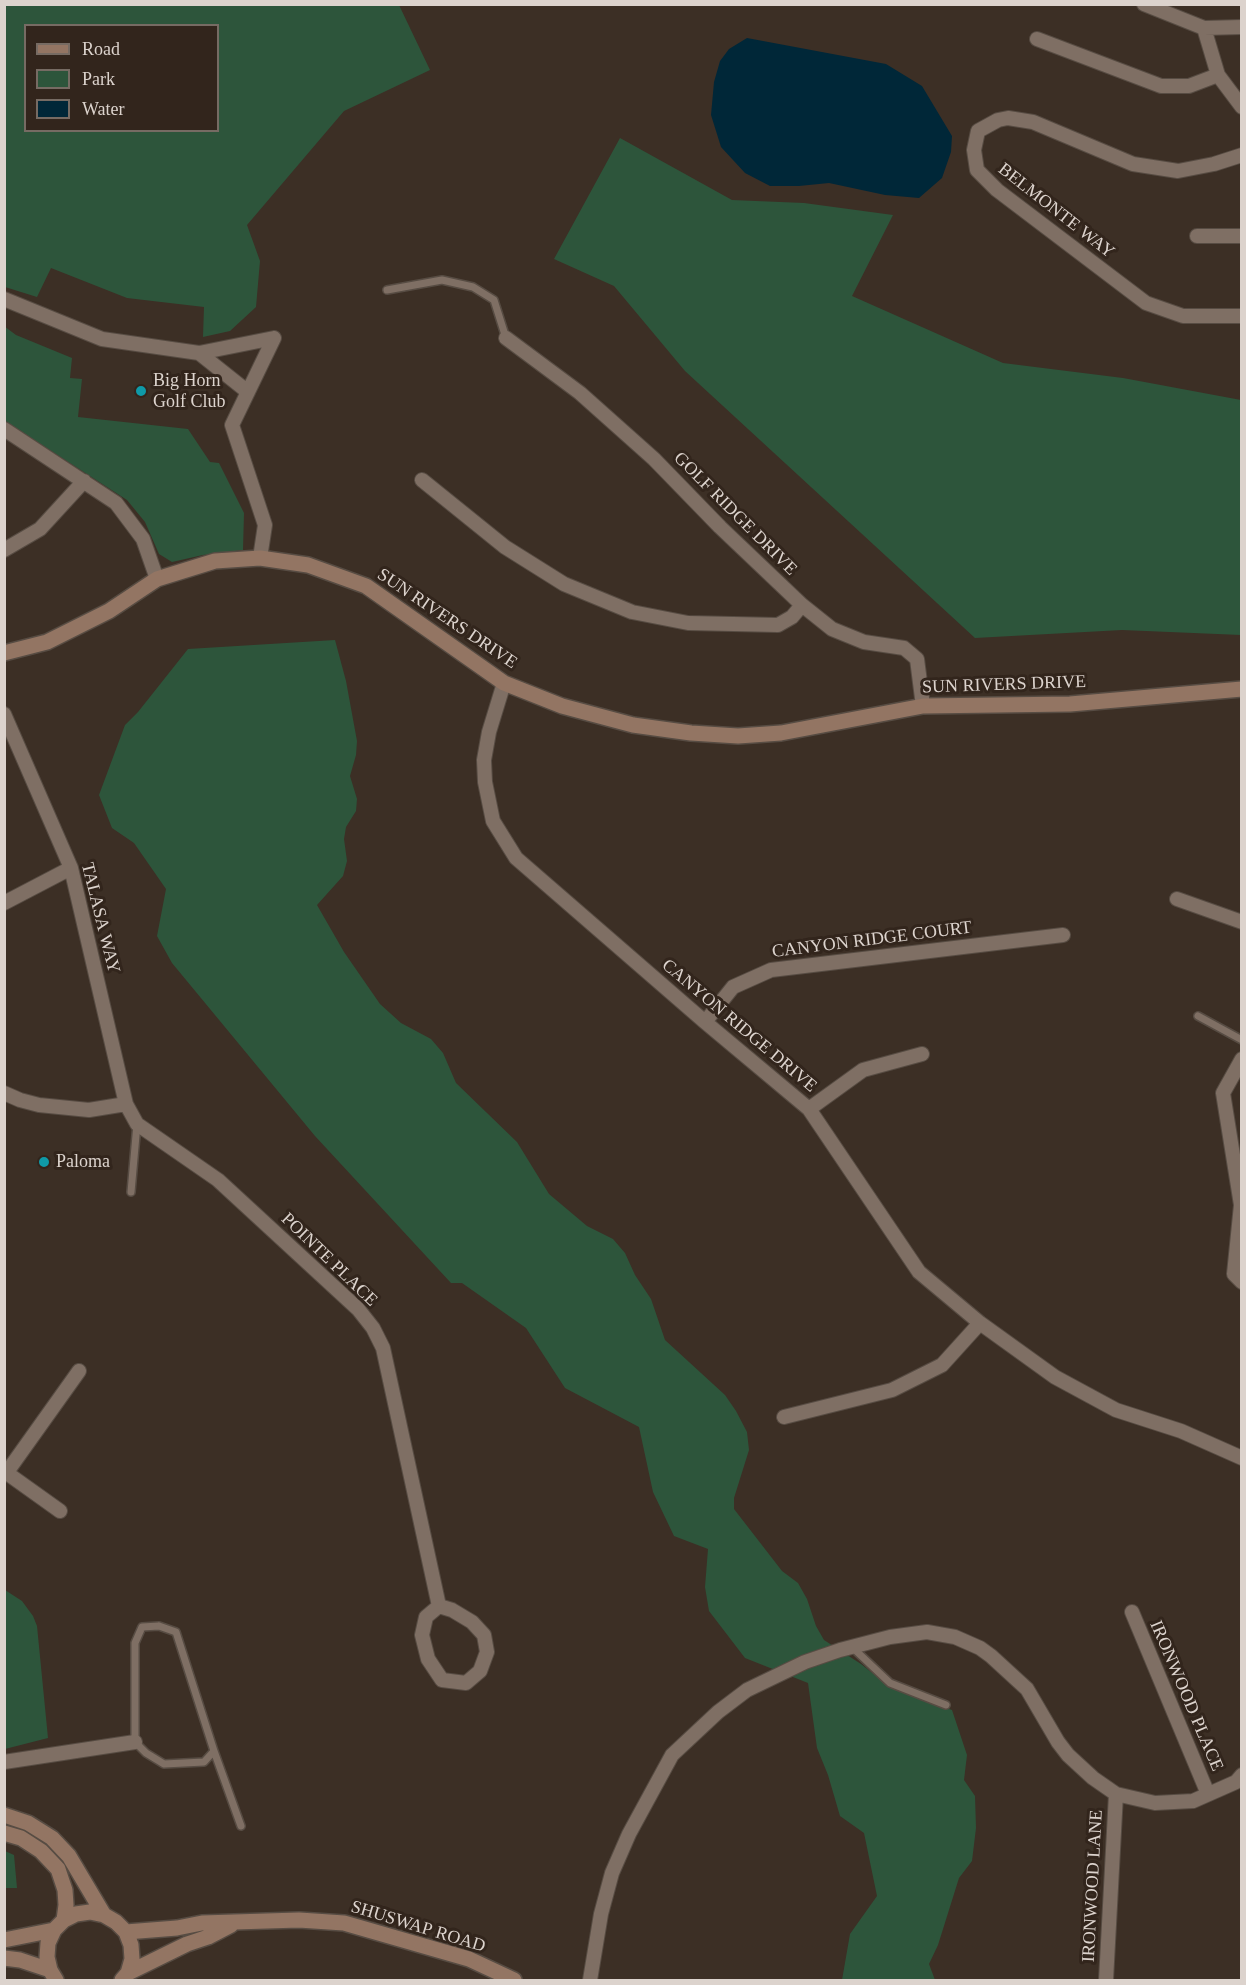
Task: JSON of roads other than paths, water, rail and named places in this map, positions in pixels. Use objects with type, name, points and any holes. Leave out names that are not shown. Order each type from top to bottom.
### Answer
[{"type":"street","points":[[1144,4],[1204,28],[1242,27]]},
{"type":"street","points":[[1204,28],[1218,75],[1241,106]]},
{"type":"street","points":[[1036,39],[1161,86],[1189,86],[1218,75]]},
{"type":"street","name":"BELMONTE WAY","points":[[1242,155],[1214,164],[1178,171],[1133,164],[1033,122],[1008,118],[998,120],[978,131],[974,150],[977,170],[997,190],[1146,303],[1184,316],[1242,316]]},
{"type":"street","points":[[1197,236],[1242,236]]},
{"type":"street","points":[[4,299],[102,339],[198,353],[274,338],[232,425],[265,525],[260,558]]},
{"type":"street","name":"GOLF RIDGE DRIVE","points":[[506,338],[580,393],[654,459],[802,605],[832,629],[864,642],[904,648],[917,659],[923,706]]},
{"type":"street","points":[[198,353],[248,392]]},
{"type":"street","points":[[4,429],[116,503],[143,539],[158,579]]},
{"type":"street","points":[[422,480],[505,547],[564,584],[632,612],[688,623],[778,625],[792,617],[802,605]]},
{"type":"street","points":[[4,550],[40,529],[84,481]]},
{"type":"street","name":"SUN RIVERS DRIVE","points":[[4,653],[46,642],[110,611],[158,579],[215,561],[260,558],[308,565],[366,586],[504,683],[562,706],[633,724],[691,733],[738,736],[781,733],[923,706],[1070,705],[1242,689]]},
{"type":"street","name":"CANYON RIDGE DRIVE","points":[[504,683],[489,732],[484,760],[485,782],[493,821],[516,858],[809,1109],[919,1272],[980,1323],[1055,1377],[1116,1410],[1181,1431],[1242,1458]]},
{"type":"street","name":"TALASA WAY","points":[[4,714],[71,868],[126,1104]]},
{"type":"street","points":[[4,903],[71,868]]},
{"type":"street","points":[[1177,899],[1242,922]]},
{"type":"street","name":"CANYON RIDGE COURT","points":[[705,1022],[733,987],[771,969],[1063,935]]},
{"type":"street","points":[[809,1109],[863,1070],[922,1054]]},
{"type":"street","points":[[1242,1059],[1223,1093],[1241,1205],[1234,1274],[1242,1282]]},
{"type":"street","points":[[4,1093],[39,1105],[88,1110],[126,1104]]},
{"type":"street","name":"POINTE PLACE","points":[[126,1104],[137,1124],[218,1179],[358,1309],[373,1328],[383,1348],[439,1606]]},
{"type":"street","points":[[784,1417],[892,1390],[942,1365],[980,1323]]},
{"type":"street","points":[[60,1511],[6,1472],[79,1371]]},
{"type":"street","points":[[439,1606],[462,1616],[484,1635],[488,1652],[480,1671],[466,1683],[442,1680],[428,1659],[422,1635],[426,1617],[439,1606]]},
{"type":"street","name":"IRONWOOD PLACE","points":[[1132,1612],[1208,1794]]},
{"type":"street","points":[[590,1980],[601,1914],[612,1873],[629,1834],[672,1755],[718,1712],[747,1690],[805,1662],[852,1647],[890,1637],[927,1632],[955,1637],[980,1648],[1026,1689],[1052,1734],[1068,1755],[1093,1778],[1116,1794],[1155,1803],[1193,1802],[1236,1782],[1242,1775]]},
{"type":"street","points":[[4,1762],[135,1742]]},
{"type":"street","name":"IRONWOOD LANE","points":[[1107,1980],[1116,1794]]},
{"type":"street","points":[[4,1815],[28,1823],[52,1838],[69,1856],[104,1915]]},
{"type":"street","points":[[4,1833],[21,1838],[41,1851],[58,1869],[65,1890],[66,1905],[59,1925],[48,1943],[47,1950],[53,1975]]},
{"type":"street","points":[[4,1940],[59,1925],[76,1914],[90,1912],[104,1915],[126,1932],[131,1945],[132,1959],[125,1977]]},
{"type":"street","name":"SHUSWAP ROAD","points":[[126,1932],[202,1923],[299,1920],[344,1923],[469,1959],[514,1980]]},
{"type":"street","name":"SHUSWAP ROAD","points":[[125,1977],[236,1922]]},
{"type":"street","points":[[4,1958],[20,1960],[53,1975]]},
{"type":"lane","points":[[387,290],[442,280],[473,287],[494,300],[506,338]]},
{"type":"lane","points":[[1198,1016],[1242,1040]]},
{"type":"lane","points":[[131,1192],[137,1124]]},
{"type":"lane","points":[[214,1751],[204,1762],[164,1764],[146,1753],[135,1742],[135,1643],[142,1627],[159,1626],[176,1632],[241,1826]]},
{"type":"lane","points":[[852,1647],[890,1683],[946,1705]]},
{"type":"water","points":[[747,38],[886,64],[922,86],[952,136],[951,152],[942,178],[919,198],[885,195],[829,183],[770,186],[745,173],[721,147],[711,115],[714,82],[720,61],[729,49]]},
{"type":"place","name":"Big Horn Golf Club","points":[[141,391]]},
{"type":"place","name":"Paloma","points":[[44,1162]]}]
